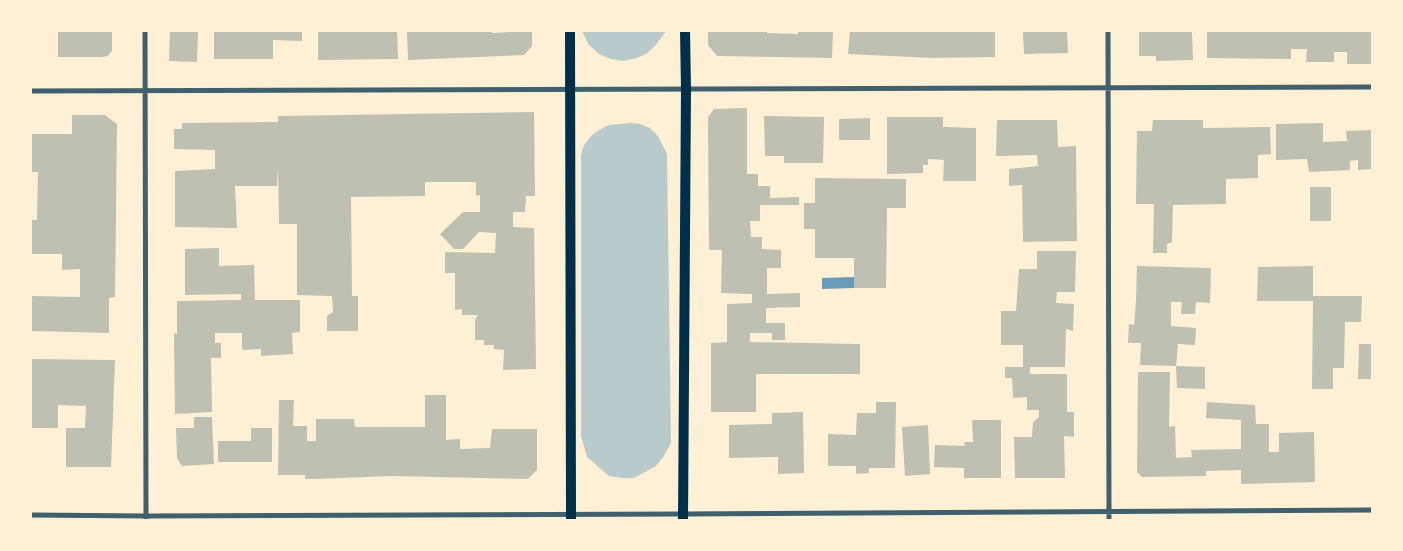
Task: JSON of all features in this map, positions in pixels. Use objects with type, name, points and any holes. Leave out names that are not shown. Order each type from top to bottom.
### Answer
[{"type":"main road","points":[[570,31],[571,517]]},
{"type":"main road","points":[[683,517],[685,31]]},
{"type":"street","points":[[145,31],[146,518]]},
{"type":"street","points":[[1108,31],[1108,520]]},
{"type":"street","points":[[31,91],[1372,87]]},
{"type":"street","points":[[31,515],[146,518],[683,517],[1108,511],[1372,510]]},
{"type":"shaded area","points":[[582,31],[666,31],[655,46],[646,54],[623,61],[599,54],[589,45]]},
{"type":"shaded area","points":[[631,123],[650,128],[658,136],[667,154],[671,443],[656,466],[634,478],[622,478],[609,476],[587,457],[581,436],[581,155],[584,145],[599,130],[609,125]]},
{"type":"water","points":[[854,277],[854,288],[822,289],[822,278]]},
{"type":"building","points":[[58,31],[112,31],[112,51],[108,56],[102,57],[58,57]]},
{"type":"building","points":[[170,31],[198,31],[197,62],[169,61]]},
{"type":"building","points":[[214,31],[302,31],[302,41],[273,40],[273,59],[214,59]]},
{"type":"building","points":[[318,31],[397,31],[398,59],[318,60]]},
{"type":"building","points":[[407,31],[492,31],[492,33],[532,31],[532,46],[524,55],[408,60]]},
{"type":"building","points":[[708,31],[767,31],[767,33],[798,34],[798,31],[833,31],[832,58],[717,56],[708,45]]},
{"type":"building","points":[[850,31],[995,31],[995,57],[933,58],[848,54]]},
{"type":"building","points":[[1023,31],[1067,31],[1068,53],[1024,54]]},
{"type":"building","points":[[1139,31],[1192,31],[1193,60],[1156,61],[1156,56],[1139,56]]},
{"type":"building","points":[[1207,31],[1372,31],[1372,64],[1347,64],[1347,52],[1334,52],[1334,62],[1306,62],[1307,49],[1291,49],[1291,59],[1207,58]]},
{"type":"building","points":[[747,108],[747,174],[758,174],[758,186],[770,186],[770,198],[799,197],[799,205],[760,205],[760,221],[750,221],[751,237],[762,237],[762,249],[781,250],[781,268],[767,268],[767,294],[800,293],[800,307],[766,308],[766,323],[785,323],[785,340],[772,340],[772,333],[750,333],[750,342],[860,344],[860,374],[756,374],[756,412],[711,412],[711,343],[727,342],[727,304],[752,303],[752,294],[721,293],[722,250],[709,250],[708,117],[714,109]]},
{"type":"building","points":[[534,112],[535,196],[526,196],[525,212],[513,212],[513,227],[534,228],[536,369],[503,370],[504,350],[494,349],[494,345],[484,345],[484,340],[475,340],[475,320],[478,315],[462,315],[462,309],[455,310],[455,273],[445,273],[445,252],[495,253],[496,233],[479,232],[463,249],[454,249],[440,234],[463,212],[480,212],[480,195],[476,196],[476,182],[425,182],[425,196],[351,197],[352,296],[358,296],[358,331],[327,331],[327,316],[333,312],[332,296],[297,295],[297,224],[279,224],[278,164],[277,186],[235,186],[237,228],[175,227],[175,171],[215,169],[215,150],[174,149],[174,129],[182,129],[182,123],[278,122],[278,116]]},
{"type":"building","points":[[72,115],[105,115],[117,124],[115,297],[109,298],[109,333],[31,331],[31,296],[80,297],[80,269],[62,270],[62,254],[31,254],[31,220],[37,220],[38,172],[31,172],[31,134],[72,134]]},
{"type":"building","points":[[764,116],[824,117],[823,163],[784,163],[784,156],[765,156]]},
{"type":"building","points":[[887,117],[943,117],[943,127],[976,128],[976,181],[943,181],[944,160],[928,159],[928,165],[923,165],[923,173],[887,174]]},
{"type":"building","points":[[870,118],[870,140],[839,140],[839,119]]},
{"type":"building","points":[[997,120],[1057,120],[1058,147],[1076,146],[1077,241],[1023,242],[1022,185],[1009,186],[1009,169],[1038,166],[1037,155],[996,156]]},
{"type":"building","points":[[1153,120],[1203,120],[1203,128],[1270,127],[1271,154],[1258,155],[1258,178],[1226,179],[1226,204],[1173,205],[1172,242],[1167,244],[1167,253],[1153,253],[1154,204],[1136,204],[1137,131],[1152,131]]},
{"type":"building","points":[[1323,123],[1323,142],[1347,141],[1346,131],[1372,130],[1372,169],[1358,170],[1358,160],[1350,161],[1350,170],[1309,172],[1307,159],[1276,160],[1276,124]]},
{"type":"building","points":[[815,178],[906,179],[906,208],[887,208],[886,288],[854,288],[854,258],[815,258],[815,229],[804,229],[804,203],[815,203]]},
{"type":"building","points":[[1310,187],[1331,187],[1331,221],[1310,221]]},
{"type":"building","points":[[219,248],[219,266],[254,265],[255,300],[300,300],[300,332],[292,333],[293,354],[261,356],[261,349],[242,350],[242,333],[215,333],[215,343],[221,343],[221,358],[211,358],[212,412],[175,414],[174,333],[177,334],[177,301],[241,300],[241,294],[185,295],[185,249]]},
{"type":"building","points":[[1037,251],[1076,251],[1075,292],[1057,292],[1056,303],[1074,304],[1073,331],[1066,329],[1065,367],[1030,367],[1030,374],[1067,374],[1067,412],[1074,412],[1074,437],[1064,436],[1065,478],[1015,478],[1014,437],[1032,437],[1033,422],[1039,417],[1039,410],[1027,410],[1027,397],[1013,398],[1012,378],[1005,378],[1005,367],[1023,367],[1023,345],[1001,345],[1001,311],[1016,311],[1019,269],[1037,269]]},
{"type":"building","points":[[1137,266],[1211,268],[1210,303],[1196,302],[1195,314],[1181,314],[1182,302],[1171,302],[1171,326],[1196,328],[1195,345],[1178,344],[1176,366],[1140,365],[1141,343],[1128,343],[1129,324],[1134,325]]},
{"type":"building","points":[[1313,266],[1313,296],[1362,296],[1361,322],[1345,322],[1344,368],[1333,368],[1333,389],[1312,389],[1313,301],[1257,301],[1258,267]]},
{"type":"building","points":[[1359,344],[1372,344],[1372,379],[1358,379]]},
{"type":"building","points":[[31,359],[115,360],[111,467],[66,467],[66,428],[85,428],[86,406],[58,405],[58,428],[31,428]]},
{"type":"building","points":[[1176,366],[1205,367],[1205,389],[1177,388]]},
{"type":"building","points":[[1138,372],[1170,372],[1169,427],[1175,426],[1176,458],[1192,457],[1191,450],[1241,449],[1241,420],[1206,418],[1207,402],[1255,405],[1256,424],[1269,424],[1269,452],[1279,452],[1279,433],[1314,432],[1315,482],[1241,484],[1241,470],[1206,471],[1206,476],[1142,477],[1137,472]]},
{"type":"building","points":[[425,395],[446,395],[446,440],[460,439],[460,449],[490,448],[492,429],[537,429],[537,470],[528,479],[390,476],[305,479],[305,475],[278,475],[279,400],[294,400],[293,426],[307,426],[307,441],[316,441],[316,419],[354,419],[355,427],[425,427]]},
{"type":"building","points":[[876,402],[896,402],[895,468],[869,468],[869,473],[856,474],[856,466],[828,466],[828,434],[856,435],[857,413],[876,413]]},
{"type":"building","points":[[803,412],[804,473],[778,474],[778,457],[729,458],[729,425],[772,424],[772,413]]},
{"type":"building","points":[[194,417],[212,417],[214,464],[182,466],[177,458],[176,428],[194,428]]},
{"type":"building","points":[[972,420],[1001,420],[1001,478],[964,478],[964,468],[934,467],[935,445],[965,446],[964,442],[973,442]]},
{"type":"building","points":[[928,425],[930,474],[905,476],[902,427]]},
{"type":"building","points":[[251,428],[272,428],[272,462],[218,462],[218,441],[251,441]]}]
